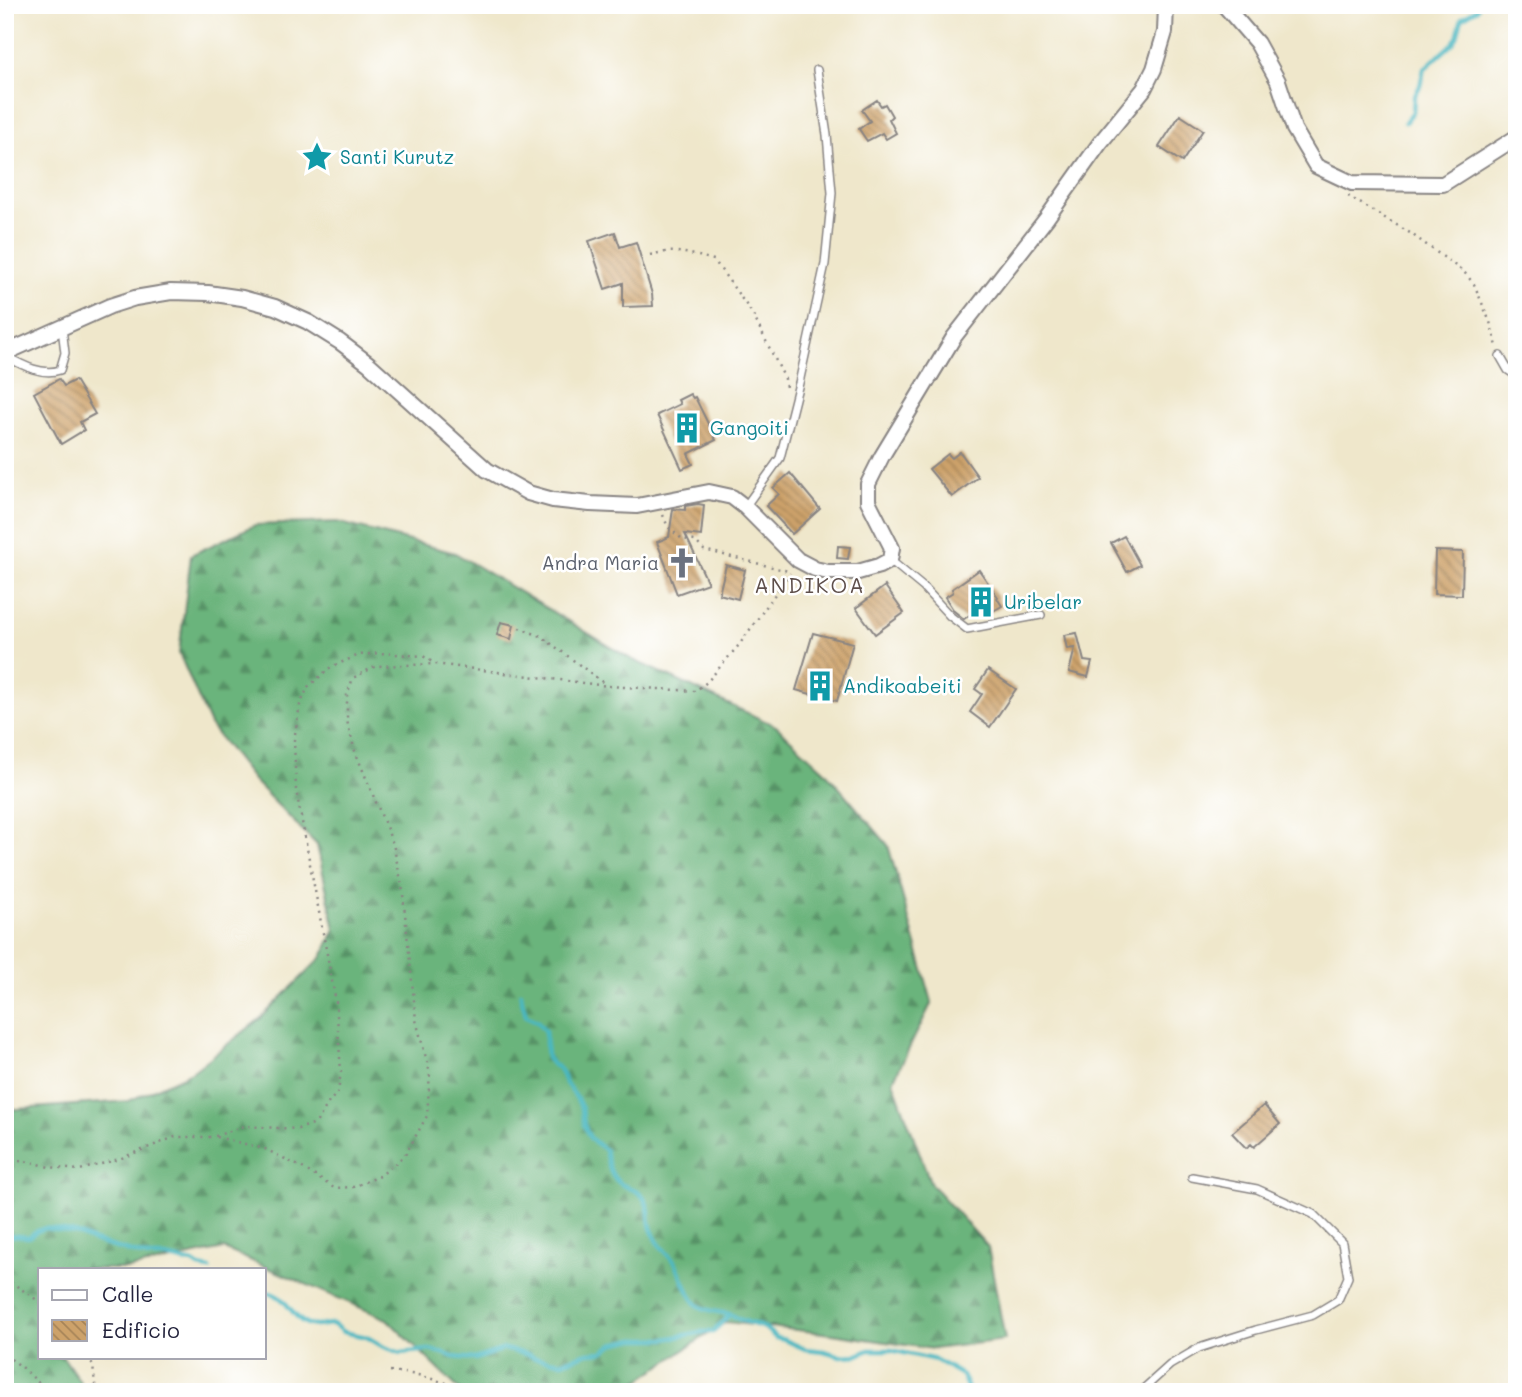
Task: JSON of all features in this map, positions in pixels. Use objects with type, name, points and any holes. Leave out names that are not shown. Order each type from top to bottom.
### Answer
[{"type":"street","points":[[5,355],[110,306],[135,298],[171,292],[208,293],[242,299],[275,307],[308,322],[340,342],[369,364],[488,470],[528,493],[553,500],[637,506],[709,492],[732,497],[745,507],[794,566],[828,572],[858,572],[879,566],[891,559],[892,548],[868,501],[868,484],[882,456],[954,337],[1144,89],[1154,69],[1165,32],[1166,5]]},
{"type":"street","points":[[1224,5],[1257,43],[1278,81],[1294,130],[1316,166],[1352,183],[1443,184],[1517,136]]},
{"type":"lane","points":[[745,507],[780,458],[825,264],[832,193],[817,69]]},
{"type":"lane","points":[[5,355],[27,367],[50,373],[60,370],[65,353],[62,328]]},
{"type":"lane","points":[[1500,356],[1508,370],[1517,376]]},
{"type":"lane","points":[[891,559],[967,629],[1041,615]]},
{"type":"lane","points":[[1140,1392],[1170,1365],[1199,1348],[1313,1315],[1338,1300],[1348,1278],[1342,1243],[1312,1214],[1257,1189],[1192,1177]]},
{"type":"path","points":[[1344,192],[1351,200],[1409,233],[1464,272],[1474,285],[1490,322],[1500,356]]},
{"type":"path","points":[[650,255],[680,251],[714,260],[752,313],[785,379],[786,390]]},
{"type":"path","points":[[5,1160],[80,1170],[119,1159],[175,1137],[213,1137],[265,1149],[334,1188],[353,1187],[380,1176],[405,1155],[426,1116],[430,1073],[416,1020],[402,885],[393,844],[355,751],[347,721],[348,695],[353,678],[376,666],[435,664],[607,686],[695,691],[707,682],[738,645],[794,566],[704,550],[695,541],[682,539],[668,527],[658,502]]},
{"type":"path","points":[[519,628],[541,636],[607,686]]},
{"type":"path","points":[[213,1137],[244,1126],[298,1129],[316,1123],[338,1093],[341,1071],[336,1002],[296,790],[294,740],[300,705],[308,687],[331,667],[359,655],[380,653],[423,656],[435,664]]},
{"type":"path","points":[[5,1278],[38,1301]]},
{"type":"path","points":[[5,1355],[48,1392]]},
{"type":"path","points":[[89,1358],[93,1366],[96,1392]]},
{"type":"path","points":[[390,1371],[418,1375],[478,1392]]},
{"type":"green space","points":[[337,522],[455,553],[631,659],[776,726],[825,771],[888,845],[932,1002],[893,1081],[931,1184],[988,1247],[1005,1340],[933,1349],[726,1322],[638,1381],[635,1392],[462,1392],[387,1319],[224,1249],[133,1268],[38,1268],[38,1358],[64,1358],[87,1392],[5,1392],[5,1110],[129,1101],[192,1072],[260,1019],[322,957],[335,929],[317,845],[253,780],[210,725],[179,653],[191,555],[255,525]]},
{"type":"building","points":[[877,100],[881,106],[885,104],[892,116],[889,119],[896,133],[886,139],[882,133],[867,141],[859,129],[870,121],[862,110]]},
{"type":"building","points":[[1180,115],[1203,130],[1182,162],[1159,147]]},
{"type":"building","points":[[615,232],[620,247],[636,242],[652,294],[653,306],[623,307],[623,283],[605,289],[589,241]]},
{"type":"building","points":[[59,379],[64,386],[75,380],[95,414],[80,422],[84,430],[61,444],[34,393]]},
{"type":"building","name":"Gangoiti","points":[[690,394],[695,397],[716,440],[688,454],[693,464],[682,469],[657,415],[680,404],[678,400]]},
{"type":"building","points":[[960,452],[978,477],[952,497],[929,469],[948,454],[952,458]]},
{"type":"building","points":[[790,473],[820,509],[792,534],[766,506],[779,494],[773,488]]},
{"type":"building","name":"Andra Maria","points":[[704,505],[701,536],[685,534],[708,583],[677,594],[657,542],[669,537],[673,509],[685,510],[685,506]]},
{"type":"building","points":[[1124,536],[1140,565],[1127,572],[1111,543]]},
{"type":"building","points":[[838,546],[850,547],[848,559],[837,558]]},
{"type":"building","points":[[1435,551],[1463,552],[1462,595],[1434,594]]},
{"type":"building","points":[[726,565],[745,570],[738,599],[719,594]]},
{"type":"building","points":[[979,570],[1002,606],[986,615],[981,607],[964,619],[954,611],[945,597]]},
{"type":"building","name":"ANDIKOA","points":[[885,586],[904,613],[875,634],[856,608]]},
{"type":"building","points":[[501,622],[514,625],[511,639],[497,635]]},
{"type":"building","points":[[813,633],[853,643],[837,701],[796,690]]},
{"type":"building","points":[[1077,633],[1084,661],[1092,662],[1088,677],[1069,672],[1075,648],[1067,649],[1064,635]]},
{"type":"building","points":[[988,670],[1016,689],[990,727],[970,712],[982,694],[975,689]]},
{"type":"building","points":[[1264,1105],[1280,1124],[1254,1147],[1251,1144],[1246,1148],[1232,1133]]},
{"type":"waterway","points":[[1405,122],[1413,112],[1414,97],[1424,69],[1453,43],[1462,18],[1477,9],[1478,5]]},
{"type":"waterway","points":[[521,993],[526,1016],[537,1021],[545,1031],[547,1058],[559,1068],[576,1097],[590,1138],[605,1150],[610,1171],[616,1180],[643,1197],[654,1234],[675,1262],[692,1298],[699,1306],[730,1314]]},
{"type":"waterway","points":[[5,1235],[29,1237],[45,1228],[75,1233],[148,1257],[165,1257],[204,1268]]},
{"type":"waterway","points":[[266,1292],[280,1298],[307,1324],[333,1324],[343,1332],[367,1337],[401,1353],[429,1350],[453,1357],[475,1359],[504,1349],[562,1362],[588,1353],[603,1352],[613,1344],[635,1339],[666,1339],[713,1332],[730,1314],[765,1328],[776,1338],[805,1349],[841,1356],[858,1355],[869,1350],[891,1350],[936,1360],[962,1375],[968,1389],[977,1392]]},
{"type":"place","name":"Santi Kurutz","points":[[317,157]]},
{"type":"place","name":"Gangoiti","points":[[687,428]]},
{"type":"place","name":"Andra Maria","points":[[682,563]]},
{"type":"place","name":"Uribelar","points":[[981,602]]},
{"type":"place","name":"Andikoabeiti","points":[[820,686]]},
{"type":"district","name":"ANDIKOA","points":[[810,586]]}]
